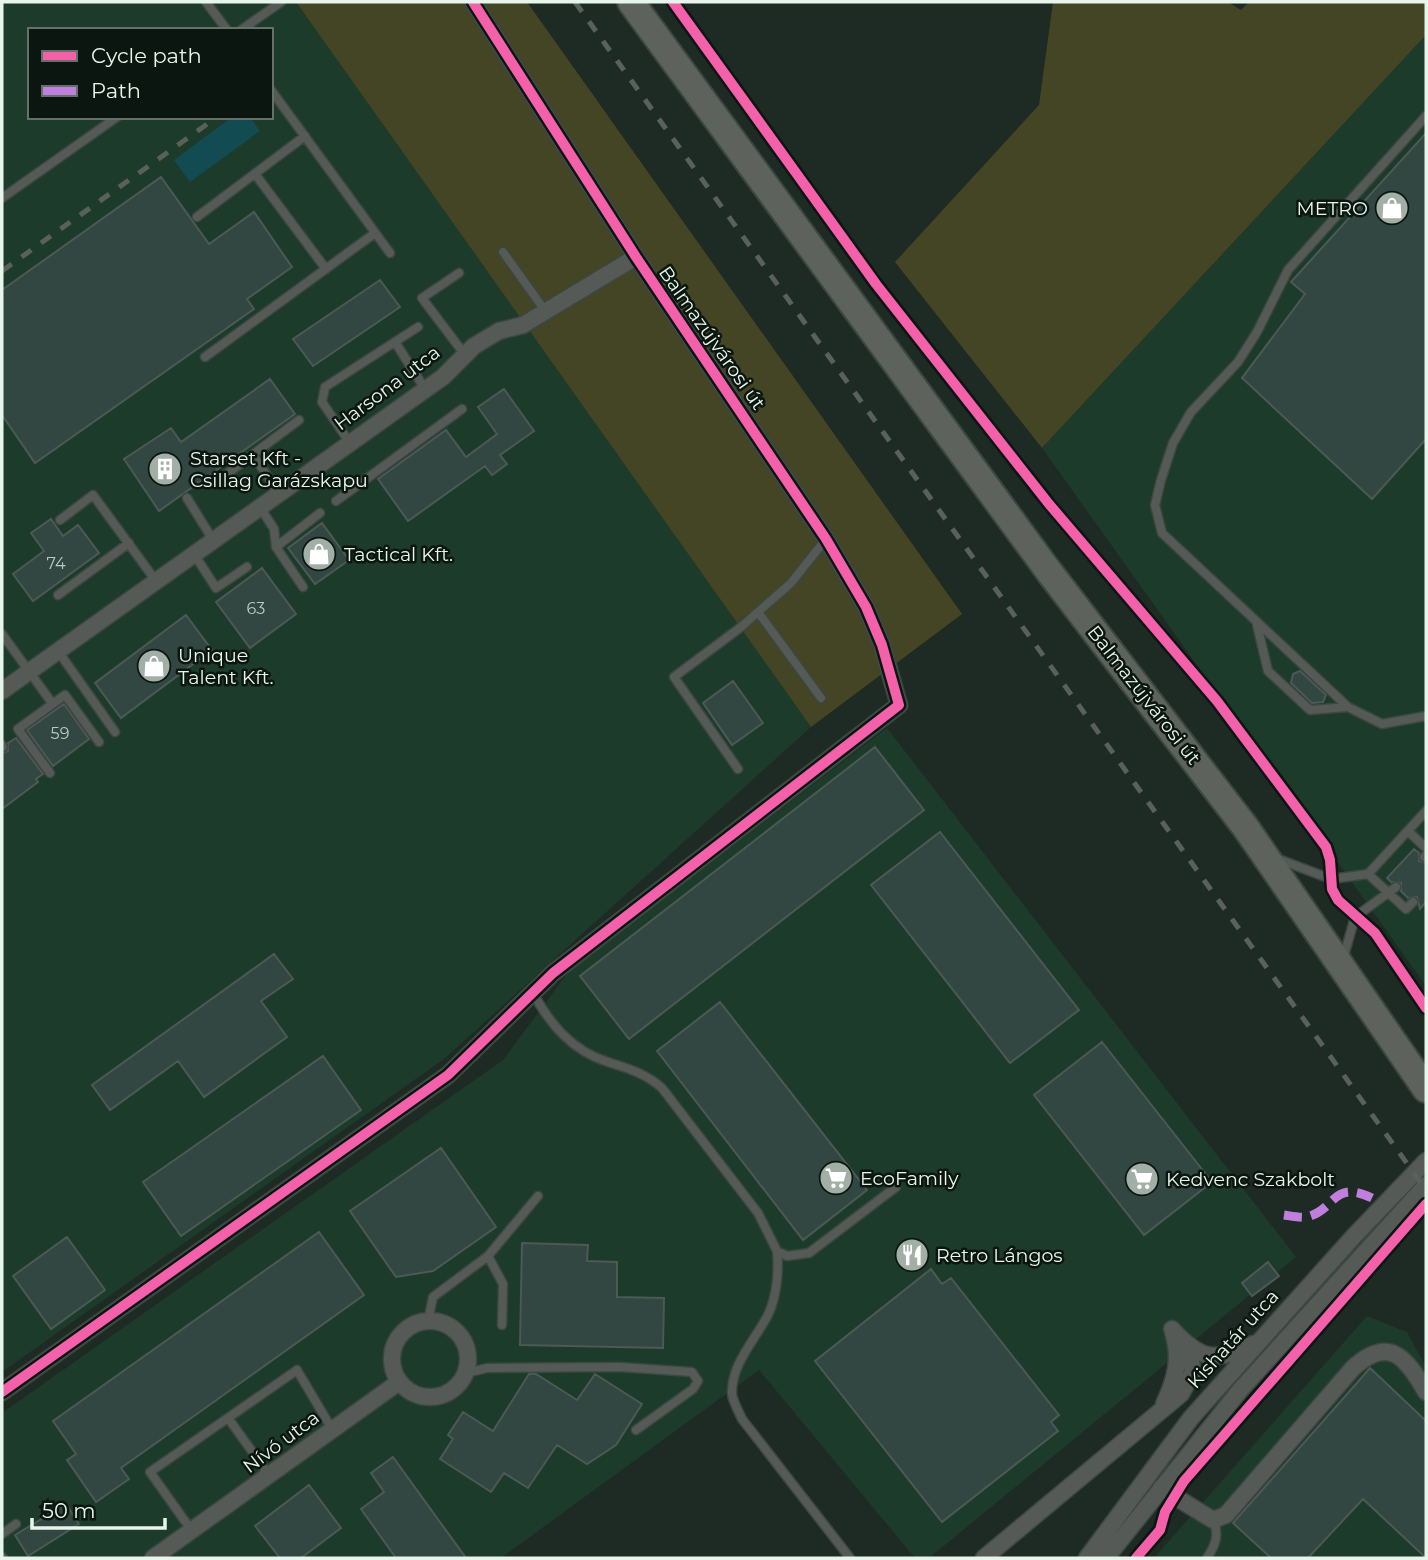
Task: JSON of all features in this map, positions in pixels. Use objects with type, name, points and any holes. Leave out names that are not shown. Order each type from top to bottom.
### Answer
[{"type":"main road","name":"Balmazújvárosi út","points":[[631,2],[1047,569],[1265,855],[1426,1089]]},
{"type":"main road","points":[[1388,1033],[1426,1055]]},
{"type":"street","name":"Balmazújvárosi út","points":[[473,2],[636,257],[826,538],[866,607],[882,645],[899,705],[553,973],[533,993]]},
{"type":"street","name":"Harsona utca","points":[[2,691],[425,389],[499,331],[523,325],[636,257]]},
{"type":"street","points":[[2,1392],[448,1075],[533,993]]},
{"type":"street","name":"Kishatár utca","points":[[1087,1558],[1191,1418],[1426,1161]]},
{"type":"street","name":"Kishatár utca","points":[[1106,1558],[1241,1389],[1426,1185]]},
{"type":"street","points":[[440,1322],[461,1336],[469,1361],[466,1373],[452,1391],[441,1396],[418,1395],[399,1382],[391,1360],[398,1338],[416,1323],[440,1322]]},
{"type":"street","points":[[1163,1406],[1177,1373],[1177,1347],[1172,1329],[1188,1346],[1202,1354],[1221,1358],[1258,1342]]},
{"type":"street","points":[[985,1558],[1163,1406],[1181,1394],[1191,1379],[1194,1364],[1188,1346]]},
{"type":"street","points":[[1161,1488],[1213,1520],[1226,1515],[1353,1368],[1367,1356],[1382,1350],[1392,1352],[1409,1365],[1426,1392]]},
{"type":"street","name":"Nívó utca","points":[[153,1558],[270,1477],[399,1382]]},
{"type":"lane","points":[[206,2],[226,28]]},
{"type":"lane","points":[[244,28],[281,2]]},
{"type":"lane","points":[[273,93],[390,253]]},
{"type":"lane","points":[[1426,116],[1288,270],[1257,332],[1238,362],[1191,412],[1173,443],[1155,505],[1162,533],[1348,707],[1382,724],[1426,716]]},
{"type":"lane","points":[[2,198],[114,119]]},
{"type":"lane","points":[[197,217],[305,136]]},
{"type":"lane","points":[[255,174],[326,269]]},
{"type":"lane","points":[[205,357],[376,233]]},
{"type":"lane","points":[[503,252],[546,312]]},
{"type":"lane","points":[[459,273],[422,298],[465,355]]},
{"type":"lane","points":[[350,443],[322,402],[325,387],[418,327]]},
{"type":"lane","points":[[395,342],[425,389]]},
{"type":"lane","points":[[336,501],[462,409]]},
{"type":"lane","points":[[224,476],[299,420]]},
{"type":"lane","points":[[253,455],[279,493]]},
{"type":"lane","points":[[60,520],[93,495],[156,581]]},
{"type":"lane","points":[[187,498],[213,540]]},
{"type":"lane","points":[[260,506],[274,529],[276,547],[303,587]]},
{"type":"lane","points":[[276,547],[320,513]]},
{"type":"lane","points":[[738,769],[674,677],[791,583],[826,538]]},
{"type":"lane","points":[[58,595],[129,543]]},
{"type":"lane","points":[[194,554],[216,588],[247,567]]},
{"type":"lane","points":[[758,612],[821,698]]},
{"type":"lane","points":[[1252,617],[1260,632],[1268,671],[1310,710],[1348,707]]},
{"type":"lane","points":[[2,634],[52,703]]},
{"type":"lane","points":[[58,651],[114,733]]},
{"type":"lane","points":[[50,773],[19,729],[52,703],[65,695],[99,742]]},
{"type":"lane","points":[[1265,855],[1331,879],[1368,874],[1426,811]]},
{"type":"lane","points":[[1408,831],[1425,853]]},
{"type":"lane","points":[[1368,874],[1393,890],[1406,909],[1413,902]]},
{"type":"lane","points":[[1342,965],[1355,917],[1393,890]]},
{"type":"lane","points":[[533,993],[545,1015],[564,1037],[606,1062],[648,1075],[662,1088],[758,1213],[778,1251],[779,1274],[769,1313],[747,1348],[737,1371],[732,1395],[743,1419],[850,1558]]},
{"type":"lane","points":[[778,1251],[788,1256],[809,1254],[896,1186]]},
{"type":"lane","points":[[428,1321],[433,1297],[488,1256],[538,1196]]},
{"type":"lane","points":[[488,1256],[503,1284],[502,1325]]},
{"type":"lane","points":[[466,1373],[487,1368],[607,1367],[692,1372],[698,1381],[694,1389],[636,1430]]},
{"type":"lane","points":[[192,1531],[150,1472],[297,1370],[332,1429]]},
{"type":"lane","points":[[228,1418],[270,1477]]},
{"type":"lane","points":[[1207,1558],[1216,1545],[1217,1528],[1213,1520]]},
{"type":"lane","points":[[2,1534],[16,1524]]},
{"type":"shaded area","points":[[2,2],[296,2],[811,727],[444,1059],[2,1372]]},
{"type":"shaded area","points":[[296,2],[527,2],[962,614],[811,727]]},
{"type":"shaded area","points":[[1053,2],[1228,2],[1241,10],[1249,2],[1426,2],[1426,35],[1042,448],[895,262],[1039,105]]},
{"type":"shaded area","points":[[1426,35],[1426,986],[1042,448]]},
{"type":"shaded area","points":[[887,728],[1296,1257],[929,1558],[915,1558],[759,1370],[501,1558],[2,1558],[2,1413],[503,1060],[569,971]]},
{"type":"shaded area","points":[[1367,1316],[1407,1332],[1426,1367],[1426,1558],[1154,1558]]},
{"type":"water","points":[[229,119],[251,119],[260,131],[190,182],[174,160]]},
{"type":"building","points":[[1426,133],[1426,439],[1372,499],[1242,378],[1305,294],[1291,282]]},
{"type":"building","points":[[161,177],[209,244],[254,212],[292,267],[247,299],[254,309],[35,463],[2,415],[2,290]]},
{"type":"building","points":[[380,280],[400,307],[313,366],[293,339]]},
{"type":"building","points":[[270,379],[295,414],[159,511],[124,459],[171,428],[181,442]]},
{"type":"building","points":[[504,389],[534,431],[500,455],[507,464],[492,475],[485,466],[408,521],[378,479],[446,430],[466,457],[497,434],[478,407]]},
{"type":"building","points":[[51,519],[63,536],[78,525],[99,553],[33,601],[13,574],[44,551],[31,533]]},
{"type":"building","name":"Tactical Kft.","points":[[322,523],[349,560],[315,584],[288,548]]},
{"type":"building","points":[[262,568],[296,614],[250,648],[216,602]]},
{"type":"building","name":"Unique Talent Kft.","points":[[186,615],[212,650],[121,718],[95,683]]},
{"type":"building","points":[[1300,671],[1326,695],[1323,702],[1312,703],[1291,683],[1293,674]]},
{"type":"building","points":[[733,681],[763,723],[732,745],[703,703]]},
{"type":"building","points":[[64,704],[89,739],[53,766],[27,730]]},
{"type":"building","points":[[16,738],[43,774],[36,779],[38,782],[2,809],[2,753],[8,751],[8,743]]},
{"type":"building","points":[[875,747],[924,810],[629,1039],[580,976]]},
{"type":"building","points":[[940,832],[1079,1010],[1010,1063],[871,885]]},
{"type":"building","points":[[1414,849],[1419,853],[1419,861],[1426,863],[1426,902],[1420,909],[1417,897],[1408,898],[1401,891],[1401,883],[1391,882],[1387,878]]},
{"type":"building","points":[[274,954],[293,979],[261,1001],[287,1037],[204,1097],[178,1061],[110,1110],[92,1085]]},
{"type":"building","points":[[720,1002],[867,1190],[803,1240],[657,1051]]},
{"type":"building","points":[[1102,1042],[1212,1182],[1144,1235],[1034,1095]]},
{"type":"building","points":[[323,1056],[361,1110],[181,1236],[143,1182]]},
{"type":"building","points":[[441,1148],[496,1227],[433,1271],[396,1277],[350,1211]]},
{"type":"building","points":[[319,1232],[364,1295],[121,1468],[129,1479],[96,1502],[67,1460],[76,1454],[53,1421]]},
{"type":"building","points":[[67,1237],[105,1290],[51,1329],[13,1276]]},
{"type":"building","points":[[522,1243],[588,1245],[587,1261],[617,1262],[617,1297],[664,1298],[663,1348],[520,1345]]},
{"type":"building","points":[[1268,1262],[1279,1276],[1252,1296],[1242,1283]]},
{"type":"building","points":[[931,1269],[942,1284],[951,1278],[1059,1415],[1051,1422],[1058,1431],[942,1522],[815,1361]]},
{"type":"building","points":[[1370,1368],[1426,1421],[1426,1558],[1363,1499],[1308,1558],[1271,1558],[1233,1523]]},
{"type":"building","points":[[529,1374],[536,1374],[577,1400],[595,1374],[642,1404],[616,1445],[587,1464],[557,1445],[528,1488],[504,1473],[491,1492],[440,1459],[453,1439],[448,1435],[463,1412],[493,1431]]},
{"type":"building","points":[[393,1457],[466,1558],[396,1558],[361,1509],[384,1492],[371,1473]]},
{"type":"building","points":[[309,1485],[341,1528],[301,1558],[280,1558],[255,1526]]},
{"type":"building","points":[[66,1504],[79,1524],[28,1556],[15,1535]]},
{"type":"railway","points":[[575,2],[1426,1190]]},
{"type":"railway","points":[[2,271],[214,119]]},
{"type":"marked path","points":[[1284,1215],[1307,1217],[1349,1192],[1372,1198]]},
{"type":"cycle path","points":[[2,1392],[448,1075],[553,973],[899,705],[882,645],[866,607],[826,539],[636,257],[473,2]]},
{"type":"cycle path","points":[[673,2],[876,284],[1049,504],[1217,701],[1326,847],[1330,860],[1332,889],[1338,900],[1375,933],[1426,1008]]},
{"type":"cycle path","points":[[1136,1558],[1160,1530],[1165,1512],[1184,1481],[1426,1204]]},
{"type":"place","name":"METRO","points":[[1392,208]]},
{"type":"place","name":"Starset Kft - Csillag Garázskapu","points":[[165,469]]},
{"type":"place","name":"Tactical Kft.","points":[[319,554]]},
{"type":"place","name":"Unique Talent Kft.","points":[[154,666]]},
{"type":"place","name":"EcoFamily","points":[[836,1178]]},
{"type":"place","name":"Kedvenc Szakbolt","points":[[1142,1179]]},
{"type":"place","name":"Retro Lángos","points":[[912,1255]]}]
